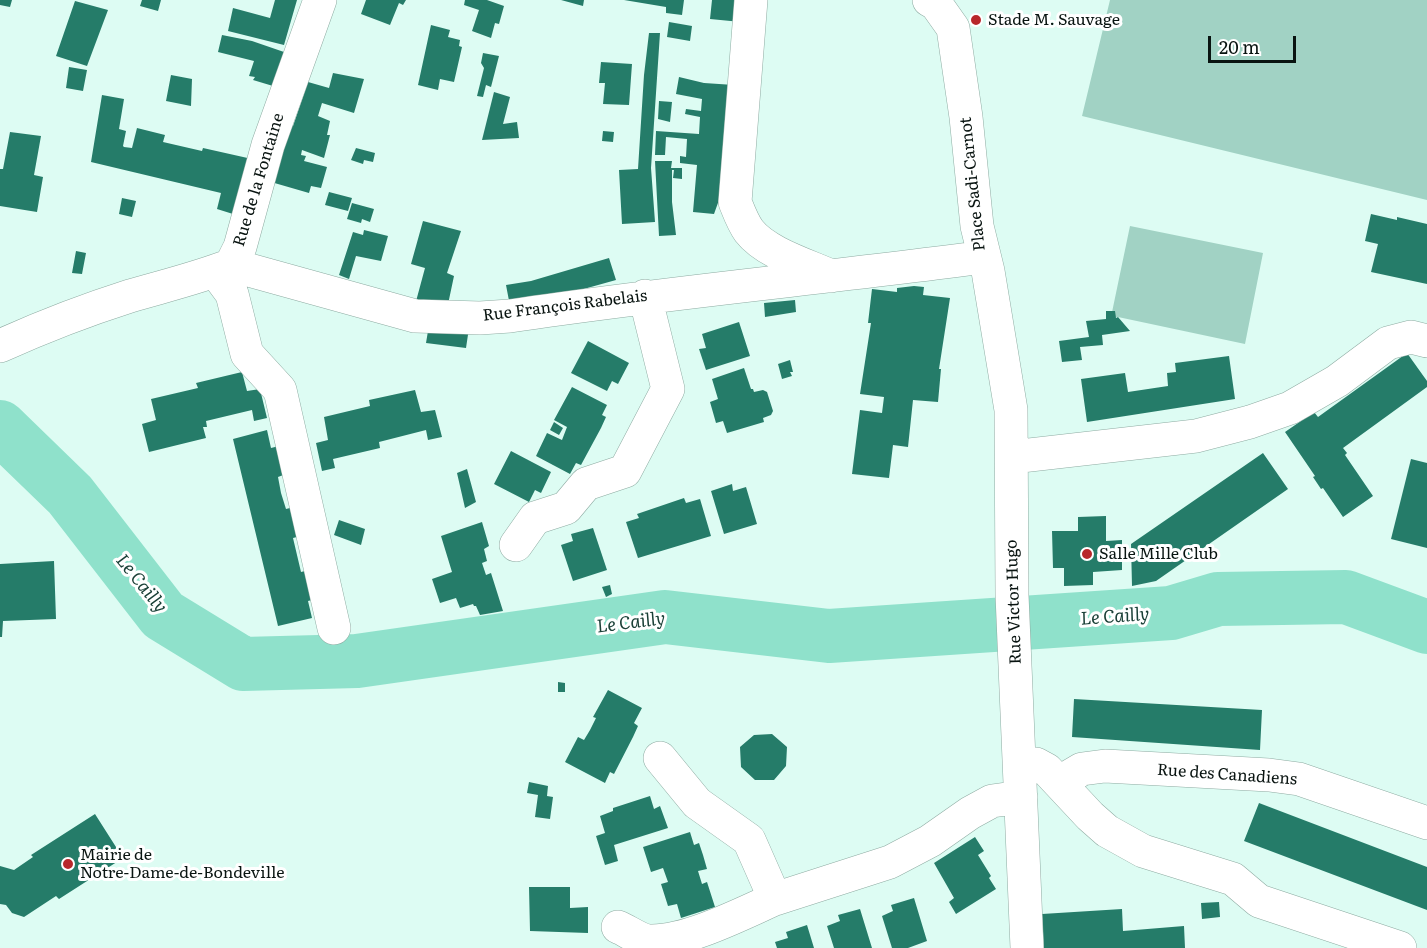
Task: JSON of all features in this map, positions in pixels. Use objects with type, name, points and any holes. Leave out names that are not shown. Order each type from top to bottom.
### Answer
[{"type":"street","name":"Rue de la Fontaine","points":[[223,268],[240,246],[268,145],[320,0]]},
{"type":"street","points":[[752,0],[735,202],[749,231],[760,242],[833,276]]},
{"type":"street","name":"Place Sadi-Carnot","points":[[833,276],[984,257],[977,226],[966,117],[953,28],[935,1]]},
{"type":"street","name":"Rue Victor Hugo","points":[[984,257],[1011,411],[1012,595],[1017,659],[1027,948]]},
{"type":"street","name":"Rue François Rabelais","points":[[223,268],[415,316],[480,318],[510,316],[645,296],[833,276]]},
{"type":"street","points":[[0,346],[35,330],[129,297],[191,280],[223,268],[247,354],[280,390],[334,628]]},
{"type":"street","points":[[516,545],[535,518],[566,508],[586,484],[625,471],[668,389],[645,296]]},
{"type":"street","points":[[1012,457],[1196,436],[1250,422],[1290,408],[1337,381],[1388,343],[1411,337],[1427,341]]},
{"type":"street","points":[[660,758],[697,803],[749,840],[775,899]]},
{"type":"street","points":[[1021,764],[1036,764],[1047,770],[1107,831],[1143,852],[1233,879],[1259,901],[1400,948]]},
{"type":"street","name":"Rue des Canadiens","points":[[1060,782],[1082,769],[1105,766],[1279,776],[1325,787],[1427,823]]},
{"type":"street","points":[[618,927],[650,942],[720,924],[775,899],[890,861],[930,841],[970,813],[992,801],[1021,796]]},
{"type":"green space","points":[[1110,0],[1427,0],[1427,200],[1082,116]]},
{"type":"green space","points":[[1130,226],[1263,253],[1245,344],[1111,317]]},
{"type":"building","points":[[0,0],[12,0],[10,7],[0,5]]},
{"type":"building","points":[[142,0],[161,0],[158,11],[140,6]]},
{"type":"building","points":[[275,0],[297,0],[284,45],[228,31],[233,8],[270,18]]},
{"type":"building","points":[[366,0],[406,0],[403,5],[399,3],[390,25],[361,14]]},
{"type":"building","points":[[465,0],[487,0],[504,6],[499,24],[495,23],[491,38],[472,31],[479,10],[464,5]]},
{"type":"building","points":[[561,0],[584,0],[583,6]]},
{"type":"building","points":[[624,0],[684,0],[682,15],[666,13],[666,7]]},
{"type":"building","points":[[712,0],[742,0],[741,22],[710,19]]},
{"type":"building","points":[[75,1],[108,10],[87,66],[56,56]]},
{"type":"building","points":[[669,22],[692,26],[690,41],[667,37]]},
{"type":"building","points":[[431,25],[450,30],[448,37],[460,40],[459,46],[462,47],[454,82],[440,79],[438,90],[418,85]]},
{"type":"building","points":[[649,33],[660,33],[651,168],[655,222],[622,224],[619,170],[638,169]]},
{"type":"building","points":[[222,35],[252,41],[284,52],[273,86],[253,80],[255,77],[249,76],[254,61],[218,52]]},
{"type":"building","points":[[483,53],[499,56],[491,87],[486,85],[483,97],[477,96],[484,68],[481,63]]},
{"type":"building","points":[[601,62],[632,64],[629,105],[603,104],[605,83],[599,83]]},
{"type":"building","points":[[69,67],[87,70],[83,91],[66,88]]},
{"type":"building","points":[[333,73],[364,79],[354,113],[322,103],[318,116],[330,121],[327,135],[330,135],[324,158],[302,150],[301,155],[306,156],[304,161],[327,167],[321,188],[311,186],[309,193],[271,182],[288,125],[293,126],[308,82],[329,88]]},
{"type":"building","points":[[171,75],[192,79],[191,106],[166,101]]},
{"type":"building","points":[[679,77],[704,83],[734,85],[719,200],[714,214],[693,212],[697,165],[680,163],[680,156],[686,157],[687,139],[666,137],[665,155],[655,155],[656,131],[699,134],[700,117],[685,114],[686,109],[701,111],[702,99],[676,94]]},
{"type":"building","points":[[494,92],[510,97],[503,124],[517,122],[519,138],[482,140]]},
{"type":"building","points":[[102,95],[124,99],[119,129],[126,131],[124,147],[132,148],[137,128],[165,135],[163,142],[252,159],[233,214],[217,209],[221,193],[91,162]]},
{"type":"building","points":[[659,101],[672,102],[670,122],[658,119]]},
{"type":"building","points":[[603,131],[614,132],[613,142],[602,141]]},
{"type":"building","points":[[10,132],[41,136],[34,175],[43,177],[37,212],[0,206],[0,169],[3,169]]},
{"type":"building","points":[[356,148],[375,153],[373,162],[364,160],[363,164],[351,160]]},
{"type":"building","points":[[655,161],[672,161],[671,168],[682,168],[682,179],[673,178],[674,170],[672,170],[672,202],[676,235],[659,236]]},
{"type":"building","points":[[329,192],[352,198],[348,211],[325,205]]},
{"type":"building","points":[[122,198],[136,201],[132,217],[119,214]]},
{"type":"building","points":[[352,203],[374,209],[370,222],[362,219],[361,223],[347,219]]},
{"type":"building","points":[[1371,214],[1427,224],[1427,284],[1371,272],[1378,244],[1365,241]]},
{"type":"building","points":[[423,221],[461,231],[447,273],[454,276],[447,309],[415,305],[425,268],[411,264]]},
{"type":"building","points":[[364,230],[388,236],[381,261],[356,256],[349,279],[339,275],[353,232],[363,235]]},
{"type":"building","points":[[76,251],[86,253],[82,274],[72,273]]},
{"type":"building","points":[[609,258],[616,280],[537,302],[510,306],[506,285],[531,281]]},
{"type":"building","points":[[924,287],[923,295],[950,298],[939,369],[941,369],[938,402],[913,400],[908,447],[893,445],[889,478],[852,474],[860,410],[882,413],[884,397],[860,394],[871,323],[868,323],[872,289],[897,292],[897,288]]},
{"type":"building","points":[[795,300],[796,312],[765,317],[764,303]]},
{"type":"building","points":[[1106,311],[1115,311],[1116,318],[1118,317],[1130,331],[1102,335],[1103,345],[1080,347],[1082,360],[1062,362],[1059,341],[1089,337],[1086,321],[1106,319]]},
{"type":"building","points":[[739,322],[750,356],[706,370],[699,349],[706,348],[702,334]]},
{"type":"building","points":[[429,325],[469,328],[466,348],[426,343]]},
{"type":"building","points":[[588,341],[629,363],[618,384],[612,381],[607,391],[571,373]]},
{"type":"building","points":[[1407,353],[1427,381],[1427,387],[1343,448],[1347,453],[1345,455],[1373,496],[1343,517],[1323,488],[1321,489],[1313,477],[1315,476],[1285,432],[1314,412],[1318,417]]},
{"type":"building","points":[[1229,356],[1235,399],[1087,422],[1081,379],[1125,373],[1128,392],[1168,386],[1167,373],[1176,372],[1175,363]]},
{"type":"building","points":[[790,360],[792,376],[782,379],[778,364]]},
{"type":"building","points":[[744,368],[751,389],[754,392],[763,390],[767,392],[773,411],[771,415],[763,418],[764,422],[727,433],[723,421],[716,423],[710,402],[718,399],[712,379]]},
{"type":"building","points":[[242,372],[247,391],[260,389],[267,418],[254,421],[252,410],[206,421],[207,427],[203,427],[206,438],[149,452],[142,424],[156,420],[151,399],[198,388],[196,383]]},
{"type":"building","points":[[572,387],[607,405],[602,415],[606,417],[601,428],[581,465],[576,463],[570,474],[536,456],[547,433],[562,440],[567,427],[554,420]]},
{"type":"building","points":[[415,390],[421,412],[435,410],[442,437],[428,440],[426,430],[379,442],[380,448],[333,459],[335,468],[322,471],[316,443],[328,440],[324,417],[370,406],[369,400]]},
{"type":"building","points":[[554,422],[563,428],[559,435],[550,430]]},
{"type":"building","points":[[267,430],[271,448],[279,446],[286,474],[278,477],[281,493],[286,509],[294,507],[301,536],[293,538],[301,572],[309,570],[316,599],[308,601],[312,618],[278,626],[233,439]]},
{"type":"building","points":[[511,451],[551,472],[541,493],[535,490],[529,502],[494,484]]},
{"type":"building","points":[[1263,453],[1288,489],[1156,581],[1132,586],[1131,544]]},
{"type":"building","points":[[1411,459],[1427,463],[1427,548],[1391,539]]},
{"type":"building","points":[[467,469],[476,502],[465,508],[457,473]]},
{"type":"building","points":[[732,484],[733,491],[746,487],[757,524],[724,534],[711,491]]},
{"type":"building","points":[[684,498],[686,503],[700,499],[711,536],[638,558],[626,522],[639,518],[637,514]]},
{"type":"building","name":"Salle Mille Club","points":[[1106,516],[1106,541],[1122,540],[1122,570],[1093,572],[1093,585],[1064,586],[1064,568],[1053,568],[1052,531],[1078,531],[1078,517]]},
{"type":"building","points":[[339,520],[365,529],[361,545],[334,535]]},
{"type":"building","points":[[482,522],[489,546],[484,549],[487,561],[482,563],[486,575],[491,573],[503,611],[480,615],[473,604],[460,608],[456,598],[440,603],[432,579],[452,572],[441,536]]},
{"type":"building","points":[[593,528],[607,570],[573,581],[561,545],[573,541],[571,534]]},
{"type":"building","points":[[54,561],[56,619],[3,621],[2,637],[0,637],[0,564]]},
{"type":"building","points":[[610,585],[612,594],[606,597],[602,587]]},
{"type":"building","points":[[558,682],[565,683],[565,692],[558,692]]},
{"type":"building","points":[[608,690],[642,708],[634,723],[638,726],[633,737],[614,774],[610,772],[605,783],[565,762],[578,737],[584,740],[590,730],[596,718],[593,717]]},
{"type":"building","points":[[1074,699],[1262,710],[1260,750],[1072,737]]},
{"type":"building","points":[[772,734],[787,747],[786,766],[774,780],[755,780],[741,767],[740,747],[754,735]]},
{"type":"building","points":[[529,782],[548,786],[547,796],[553,797],[550,819],[535,817],[538,795],[527,793]]},
{"type":"building","points":[[650,796],[654,809],[660,806],[668,828],[614,845],[618,861],[605,865],[596,836],[605,833],[600,816],[613,811],[613,808]]},
{"type":"building","points":[[1259,803],[1427,867],[1427,910],[1244,841]]},
{"type":"building","name":"Mairie de Notre-Dame-de-Bondeville","points":[[95,814],[123,858],[59,899],[56,896],[24,917],[12,913],[6,905],[0,904],[0,866],[14,870],[33,857],[31,855]]},
{"type":"building","points":[[690,832],[694,845],[699,843],[707,869],[698,871],[702,884],[707,882],[715,907],[681,918],[677,904],[668,906],[661,884],[668,882],[663,868],[651,872],[643,847]]},
{"type":"building","points":[[975,837],[984,851],[978,855],[996,889],[956,914],[949,902],[954,898],[934,863]]},
{"type":"building","points":[[529,887],[570,887],[570,908],[588,907],[588,933],[530,931]]},
{"type":"building","points":[[914,898],[927,941],[908,948],[892,948],[882,916],[893,911],[891,905]]},
{"type":"building","points":[[1219,902],[1220,917],[1202,919],[1201,903]]},
{"type":"building","points":[[860,909],[872,948],[834,948],[827,926],[840,921],[838,915]]},
{"type":"building","points":[[1122,909],[1123,931],[1184,926],[1185,948],[1044,948],[1042,914]]},
{"type":"building","points":[[807,925],[814,948],[777,948],[775,942],[788,938],[786,932]]},
{"type":"waterway","name":"Le Cailly","points":[[0,427],[70,495],[163,615],[243,664],[357,661],[665,617],[829,636],[1171,613],[1218,599],[1346,597],[1427,627]]},
{"type":"place","name":"Stade M. Sauvage","points":[[976,20]]},
{"type":"place","name":"Salle Mille Club","points":[[1087,554]]},
{"type":"place","name":"Mairie de Notre-Dame-de-Bondeville","points":[[68,864]]}]
